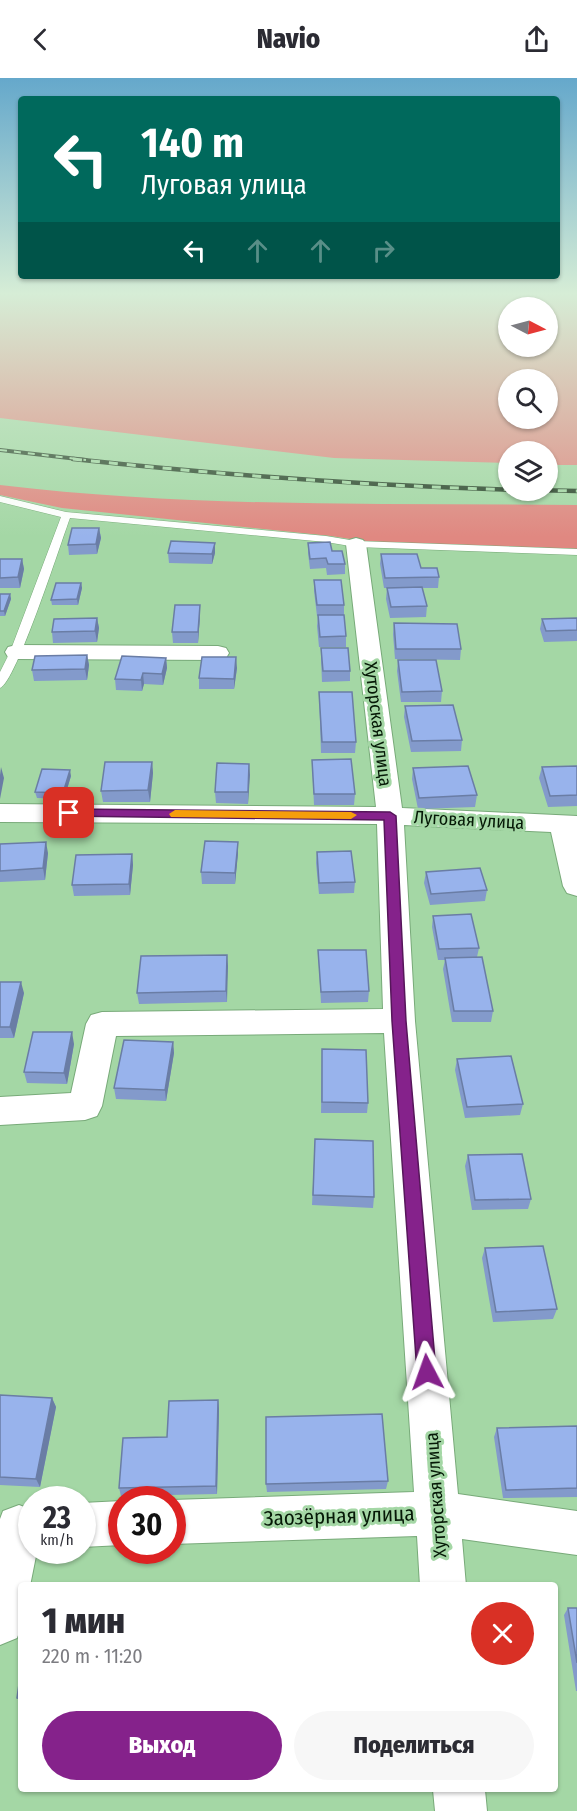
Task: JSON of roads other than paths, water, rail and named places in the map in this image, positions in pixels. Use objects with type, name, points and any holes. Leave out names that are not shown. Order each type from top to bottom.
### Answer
[{"type":"street","name":"Хуторская улица","points":[[356,544],[390,816],[399,1021],[443,1582]]},
{"type":"street","points":[[16,652],[218,653]]},
{"type":"street","name":"Луговая улица","points":[[0,813],[390,816],[570,826]]},
{"type":"street","points":[[570,826],[577,886]]},
{"type":"street","points":[[0,1111],[85,1106],[102,1024],[399,1021]]},
{"type":"street","name":"Заозёрная улица","points":[[186,1522],[438,1513],[577,1533]]},
{"type":"street","points":[[0,1621],[17,1527]]},
{"type":"street","points":[[459,1792],[461,1811]]},
{"type":"lane","points":[[0,499],[66,515],[326,539],[356,544],[577,552]]},
{"type":"lane","points":[[0,684],[16,652],[66,515]]},
{"type":"railway","points":[[0,450],[86,460]]},
{"type":"railway","points":[[73,459],[325,481],[451,488],[577,491]]}]
